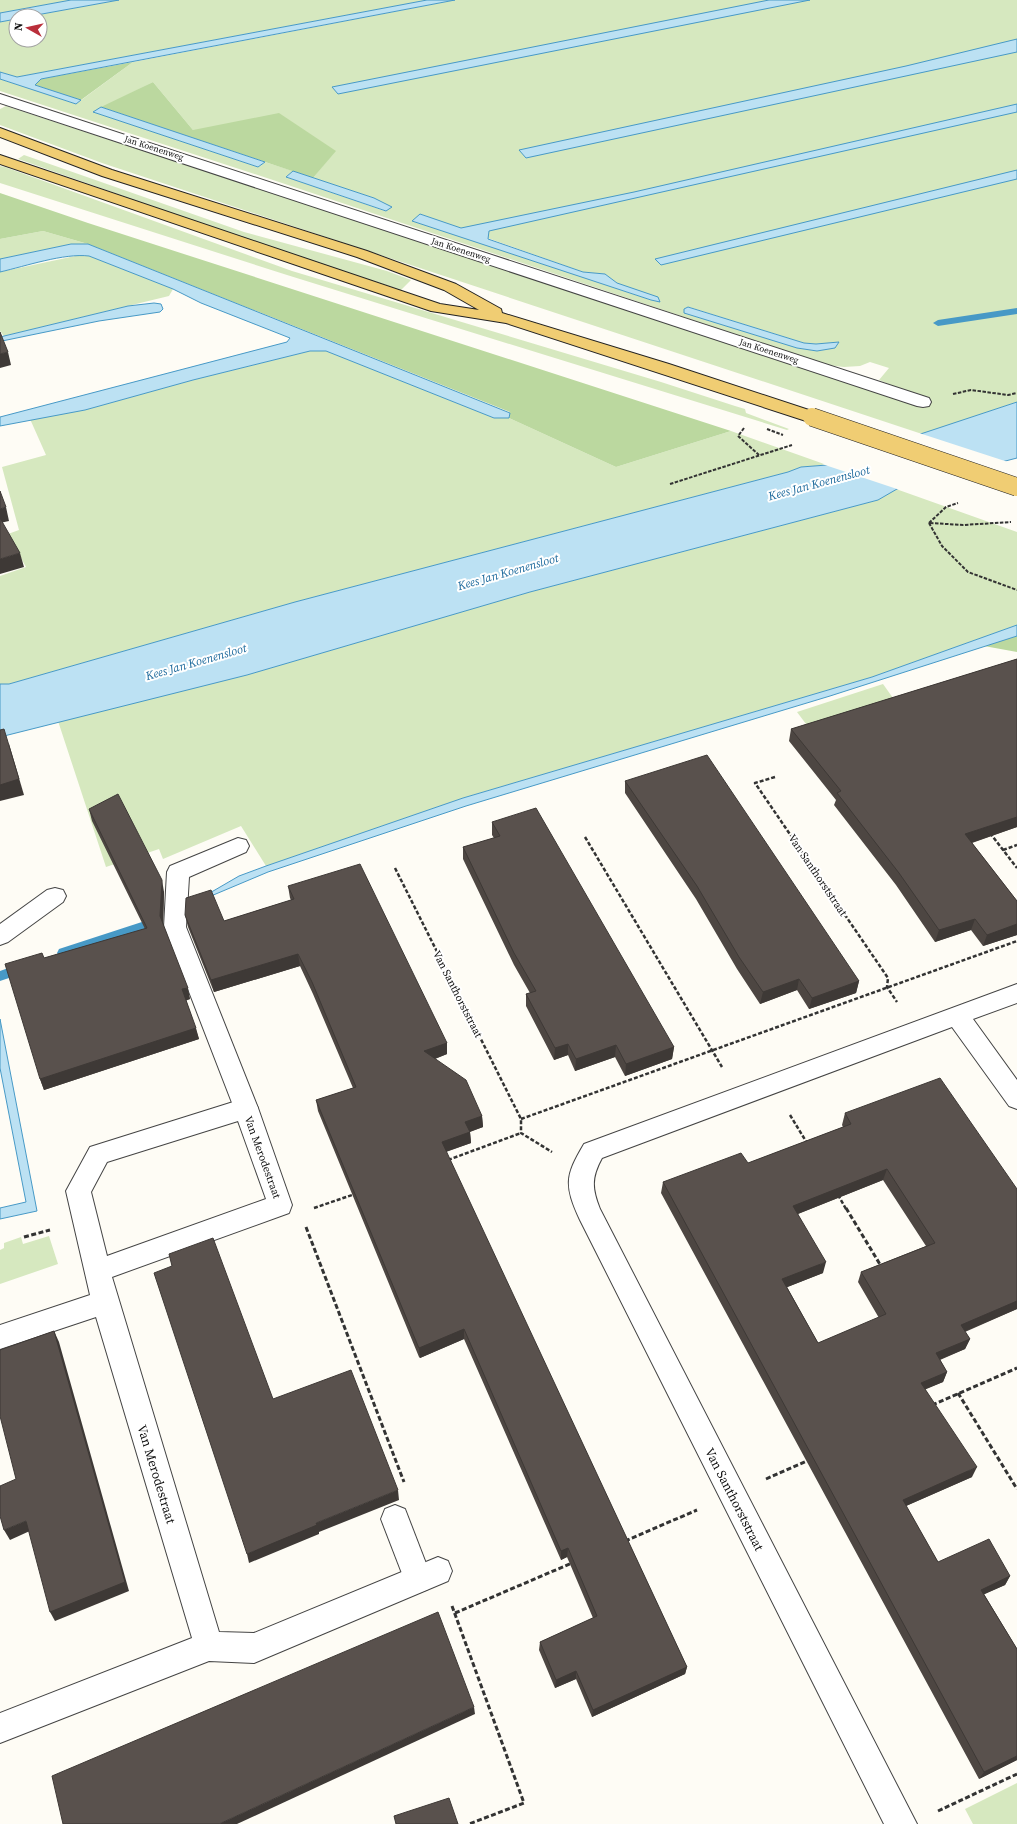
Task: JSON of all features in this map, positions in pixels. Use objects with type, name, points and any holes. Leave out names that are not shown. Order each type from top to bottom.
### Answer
[{"type":"main road","points":[[0,132],[107,173],[362,254],[450,287],[508,319]]},
{"type":"main road","points":[[0,159],[195,227],[437,308],[508,319],[812,417],[1017,487]]},
{"type":"street","name":"Jan Koenenweg","points":[[0,98],[922,402]]},
{"type":"street","name":"Van Merodestraat","points":[[98,1270],[280,1206],[246,1108],[175,927],[178,872],[238,846]]},
{"type":"street","points":[[0,936],[55,896]]},
{"type":"street","name":"Van Santhorststraat","points":[[901,1824],[589,1212],[581,1192],[582,1170],[593,1151],[1017,993]]},
{"type":"street","points":[[957,1016],[1017,1099]]},
{"type":"street","name":"Van Merodestraat","points":[[209,1646],[105,1302],[78,1191],[99,1154],[246,1108]]},
{"type":"street","points":[[0,1337],[105,1302]]},
{"type":"street","points":[[0,1728],[209,1646],[254,1648],[428,1575],[395,1518]]},
{"type":"path","points":[[949,395],[972,390],[1008,395],[1017,393]]},
{"type":"path","points":[[745,427],[738,436],[759,455]]},
{"type":"path","points":[[670,484],[780,448]]},
{"type":"path","points":[[929,523],[946,507]]},
{"type":"path","points":[[929,523],[963,525],[1017,521]]},
{"type":"path","points":[[929,523],[942,546],[968,572],[1017,590]]},
{"type":"path","name":"Van Santhorststraat","points":[[775,776],[754,783],[888,978],[888,987],[915,1031]]},
{"type":"path","points":[[989,832],[1017,868]]},
{"type":"path","points":[[585,837],[740,1096]]},
{"type":"path","points":[[1003,850],[1017,845]]},
{"type":"path","name":"Van Santhorststraat","points":[[395,868],[521,1119],[521,1133]]},
{"type":"path","points":[[521,1119],[1017,941]]},
{"type":"path","points":[[772,1084],[808,1144]]},
{"type":"path","points":[[440,1162],[521,1133],[582,1170]]},
{"type":"path","points":[[836,1191],[884,1271]]},
{"type":"path","points":[[308,1211],[359,1192]]},
{"type":"path","points":[[958,1393],[1017,1489]]},
{"type":"path","points":[[931,1814],[1017,1774]]},
{"type":"green space","points":[[0,0],[71,0],[27,8],[8,8],[8,12],[0,13]]},
{"type":"green space","points":[[119,0],[427,0],[17,77],[0,72],[0,22],[8,20],[8,48],[48,48],[48,13]]},
{"type":"green space","points":[[455,0],[1017,0],[1017,402],[922,434],[102,163],[0,125],[0,109],[6,106],[838,378],[924,408],[931,402],[879,380],[889,368],[870,362],[860,366],[844,367],[828,365],[282,183],[0,91],[0,79],[76,104],[133,62]],"holes":[[[153,82],[193,130],[335,151],[313,178],[374,198],[391,207],[385,211],[286,177],[293,171],[265,162],[258,167],[94,112]],[[420,214],[583,272],[605,274],[617,283],[660,301],[651,300],[413,221]],[[689,307],[804,343],[816,344],[839,342],[835,348],[817,351],[797,348],[685,313],[684,309]]]},
{"type":"green space","points":[[133,62],[81,100],[35,85],[41,79]]},
{"type":"green space","points":[[153,82],[193,130],[279,113],[336,151],[313,178],[101,107]]},
{"type":"green space","points":[[24,155],[244,232],[387,271],[411,280],[401,290],[237,236],[18,159]]},
{"type":"green space","points":[[0,166],[292,271],[661,382],[745,409],[746,413],[789,429],[787,430],[287,275],[0,183]]},
{"type":"green space","points":[[0,193],[88,223],[731,431],[616,467],[509,418],[510,412],[88,244],[43,231],[0,239]]},
{"type":"green space","points":[[43,231],[88,244],[71,244],[0,259],[0,239]]},
{"type":"green space","points":[[80,255],[89,256],[173,289],[169,296],[4,336],[0,331],[0,272]]},
{"type":"green space","points":[[310,351],[326,351],[494,418],[509,418],[616,467],[731,431],[827,465],[801,467],[788,472],[295,602],[9,684],[0,684],[0,576],[26,567],[8,534],[19,530],[2,467],[46,455],[30,419],[85,410],[193,380]]},
{"type":"green space","points":[[896,489],[1017,532],[1017,625],[872,677],[463,798],[266,866],[241,826],[163,859],[159,849],[106,867],[58,721],[247,675],[530,592],[878,500]]},
{"type":"green space","points":[[1017,636],[1017,652],[984,646]]},
{"type":"green space","points":[[883,684],[915,729],[812,732],[797,712]]},
{"type":"green space","points":[[49,1236],[58,1264],[0,1284],[0,1250],[4,1248],[4,1243],[21,1237],[23,1244]]},
{"type":"green space","points":[[1017,1783],[1017,1824],[973,1824],[965,1809]]},
{"type":"water","points":[[71,0],[119,0],[48,13],[48,8],[27,8]]},
{"type":"water","points":[[427,0],[455,0],[41,79],[35,85],[81,100],[76,104],[0,79],[0,72],[17,77]]},
{"type":"water","points":[[769,0],[810,0],[338,94],[332,87]]},
{"type":"water","points":[[8,12],[8,20],[0,22],[0,13]]},
{"type":"water","points":[[1017,39],[1017,52],[526,158],[519,150],[906,66]]},
{"type":"water","points":[[1017,104],[1017,112],[489,231],[488,239],[583,272],[605,274],[617,283],[658,297],[660,302],[412,221],[420,214],[461,228],[634,192]]},
{"type":"water","points":[[101,107],[265,162],[258,167],[93,112]]},
{"type":"water","points":[[1017,170],[1017,179],[661,265],[655,259]]},
{"type":"water","points":[[293,171],[374,198],[392,207],[386,211],[286,177]]},
{"type":"water","points":[[71,244],[88,244],[510,413],[509,418],[494,418],[326,351],[310,351],[193,380],[85,410],[0,426],[0,417],[287,342],[290,338],[201,303],[173,289],[89,256],[68,256],[0,272],[0,259]]},
{"type":"water","points":[[154,303],[161,304],[163,309],[160,312],[99,321],[2,341],[0,337],[128,306]]},
{"type":"water","points":[[688,307],[804,343],[816,344],[839,342],[835,348],[817,351],[797,348],[684,313],[684,309]]},
{"type":"water","name":"Kees Jan Koenensloot","points":[[1017,402],[1017,458],[897,489],[878,500],[530,592],[247,675],[0,737],[0,684],[9,684],[295,602],[788,472],[801,467],[827,465]]},
{"type":"water","points":[[1017,625],[1017,636],[830,696],[466,806],[268,872],[211,896],[208,894],[239,876],[463,798],[872,677]]},
{"type":"water","points":[[0,1019],[37,1211],[0,1219],[0,1208],[26,1202],[0,1068]]},
{"type":"pier","points":[[919,433],[1008,462],[900,490],[822,464]]},
{"type":"building","points":[[0,332],[8,352],[0,354]]},
{"type":"building","points":[[0,491],[6,507],[0,509]]},
{"type":"building","points":[[0,518],[20,553],[0,559]]},
{"type":"building","points":[[1017,659],[1017,817],[965,834],[1017,901],[1017,924],[987,935],[975,919],[939,930],[899,873],[837,793],[841,791],[791,729]]},
{"type":"building","points":[[4,729],[19,779],[0,785],[0,730]]},
{"type":"building","points":[[707,755],[859,981],[812,998],[799,979],[763,992],[739,957],[697,886],[625,781]]},
{"type":"building","points":[[118,794],[162,880],[160,916],[188,988],[182,989],[196,1028],[40,1079],[5,964],[42,953],[44,958],[147,928],[89,809]]},
{"type":"building","points":[[536,808],[674,1047],[626,1064],[616,1045],[576,1059],[568,1044],[555,1048],[526,994],[536,991],[514,953],[463,847],[500,836],[492,822]]},
{"type":"building","points":[[360,864],[447,1043],[424,1051],[466,1080],[482,1116],[465,1122],[470,1132],[442,1142],[687,1667],[593,1710],[576,1671],[556,1680],[540,1642],[597,1616],[568,1548],[561,1551],[464,1329],[419,1348],[418,1346],[316,1100],[356,1087],[312,982],[298,954],[211,980],[185,915],[186,898],[211,890],[224,921],[294,899],[288,886]]},
{"type":"building","points":[[940,1078],[1017,1189],[1017,1301],[961,1325],[970,1339],[936,1353],[947,1372],[921,1383],[977,1467],[903,1500],[938,1562],[989,1539],[1010,1576],[981,1590],[1017,1649],[1017,1756],[984,1772],[663,1182],[741,1153],[748,1163],[851,1124],[845,1113]],"holes":[[[887,1169],[935,1243],[861,1272],[886,1314],[818,1343],[782,1279],[826,1262],[793,1206]]]},
{"type":"building","points":[[213,1238],[273,1399],[351,1370],[398,1490],[316,1523],[317,1525],[247,1554],[154,1273],[172,1266],[169,1254]]},
{"type":"building","points":[[54,1331],[125,1582],[50,1612],[26,1521],[4,1530],[0,1516],[0,1486],[16,1479],[0,1416],[0,1350]]},
{"type":"building","points":[[438,1612],[474,1707],[219,1824],[63,1824],[52,1776]]},
{"type":"building","points":[[449,1798],[458,1824],[396,1824],[394,1816]]},
{"type":"waterway","points":[[938,323],[1017,311]]},
{"type":"waterway","points":[[64,953],[148,925]]},
{"type":"waterway","points":[[0,976],[25,967]]}]
